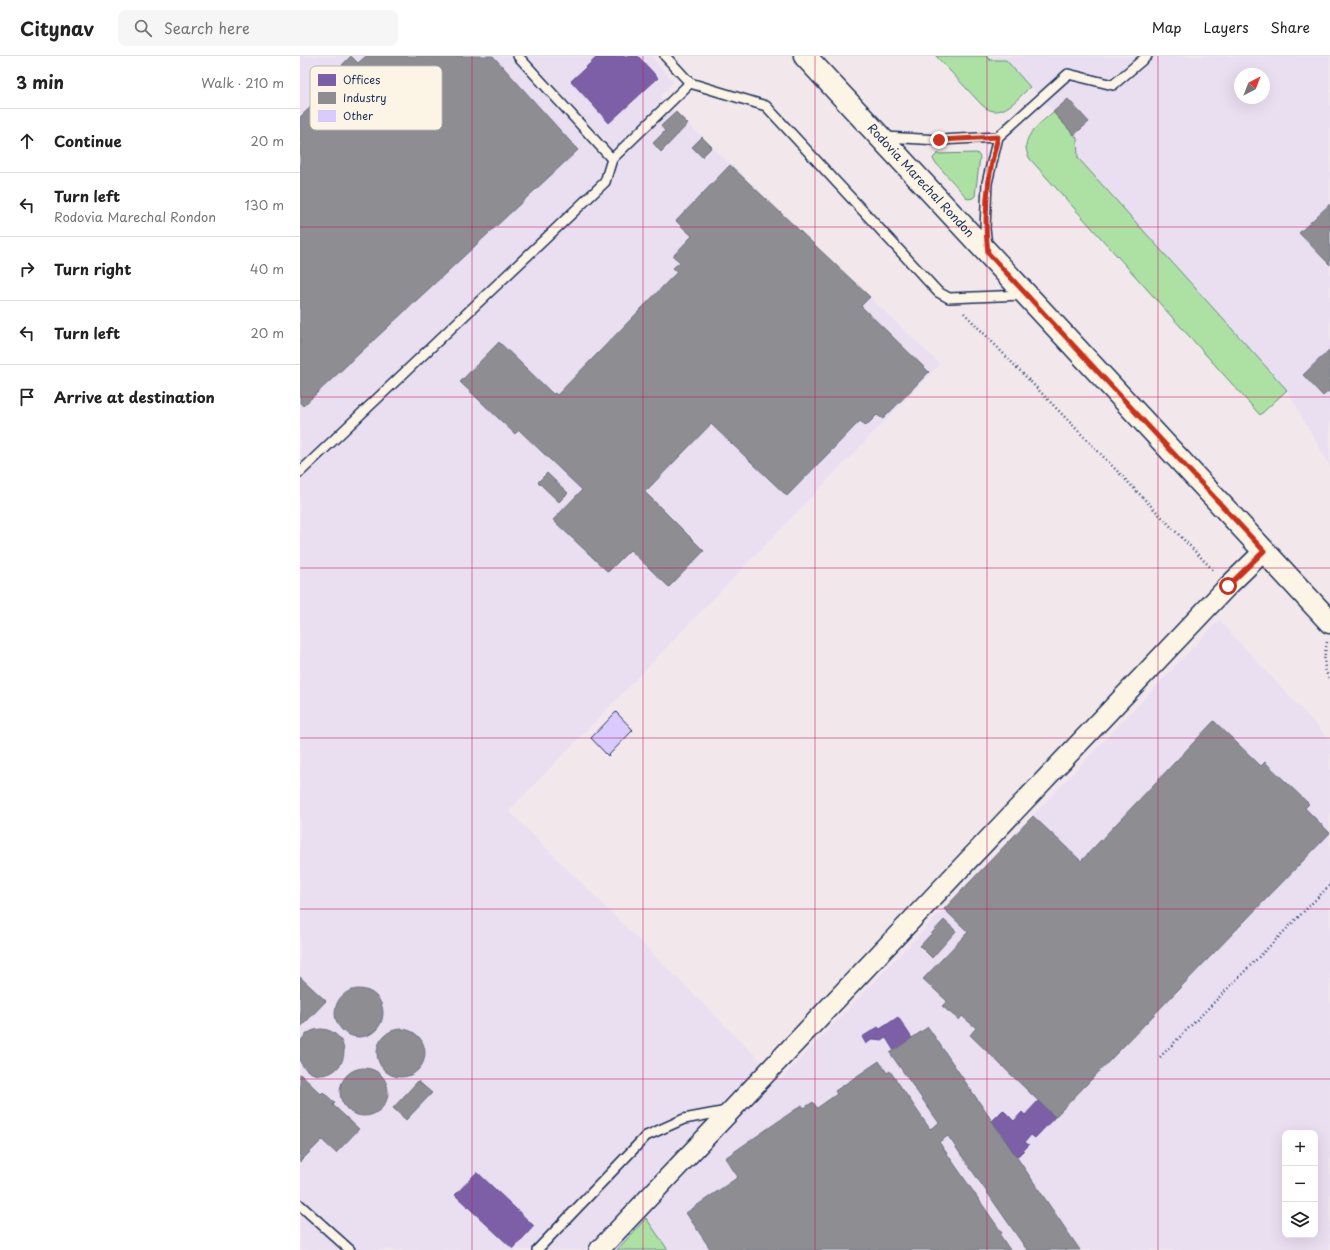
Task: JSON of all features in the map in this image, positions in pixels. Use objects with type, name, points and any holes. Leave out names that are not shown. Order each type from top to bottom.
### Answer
[{"type":"main road","name":"Rodovia Marechal Rondon","points":[[808,57],[880,137],[1264,551],[1329,629]]},
{"type":"street","points":[[599,1250],[1228,586],[1264,551]]},
{"type":"lane","points":[[518,56],[612,159]]},
{"type":"lane","points":[[665,56],[690,83],[766,106],[938,292],[949,298],[1027,295]]},
{"type":"lane","points":[[988,253],[985,229],[987,183],[998,137],[1068,74],[1113,85],[1147,56]]},
{"type":"lane","points":[[300,472],[605,182],[612,159],[690,83]]},
{"type":"lane","points":[[880,137],[939,140],[998,137]]},
{"type":"lane","points":[[537,1250],[646,1136],[684,1119],[732,1110]]},
{"type":"lane","points":[[300,1205],[350,1250]]},
{"type":"path","points":[[949,298],[1228,586]]},
{"type":"path","points":[[1329,629],[1323,658],[1325,671],[1330,680]]},
{"type":"path","points":[[1160,1057],[1330,885]]},
{"type":"shaded area","points":[[300,56],[651,56],[674,82],[660,97],[940,364],[509,811],[780,1080],[1219,620],[1330,740],[1330,1250],[668,1250],[646,1219],[617,1250],[300,1250]]},
{"type":"shaded area","points":[[986,56],[1330,56],[1330,467],[1287,390],[1078,158],[1077,138],[1006,60],[990,60]]},
{"type":"green space","points":[[936,56],[986,56],[990,60],[1006,60],[1030,87],[1008,107],[1002,110],[989,110],[982,105]]},
{"type":"green space","points":[[1053,112],[1077,138],[1078,158],[1287,390],[1260,415],[1030,159],[1026,145],[1028,138],[1031,132]]},
{"type":"green space","points":[[977,153],[980,157],[975,196],[968,199],[933,158],[937,154]]},
{"type":"green space","points":[[646,1218],[668,1250],[617,1250]]},
{"type":"building: Offices","points":[[598,56],[638,56],[658,78],[609,123],[571,81]]},
{"type":"building: Offices","points":[[898,1017],[912,1038],[894,1051],[886,1038],[882,1040],[873,1039],[866,1044],[862,1037],[878,1027],[880,1029]]},
{"type":"building: Offices","points":[[1038,1101],[1055,1117],[1035,1138],[1031,1135],[1025,1142],[1029,1145],[1017,1157],[992,1121],[1003,1110],[1014,1121],[1022,1112],[1025,1115]]},
{"type":"building: Offices","points":[[477,1172],[534,1226],[513,1249],[455,1195]]},
{"type":"building: Industry","points":[[351,56],[358,63],[366,56],[493,56],[578,150],[303,406],[300,403],[300,117],[310,108],[310,130],[442,130],[442,66],[342,65]]},
{"type":"building: Industry","points":[[1068,99],[1089,122],[1074,135],[1053,112]]},
{"type":"building: Industry","points":[[676,112],[688,124],[661,152],[653,143],[665,131],[661,126]]},
{"type":"building: Industry","points":[[702,137],[712,147],[702,157],[692,147]]},
{"type":"building: Industry","points":[[730,165],[870,297],[861,306],[929,372],[883,419],[877,415],[866,426],[860,421],[787,496],[711,424],[645,492],[704,551],[669,587],[630,550],[608,572],[553,520],[582,490],[519,430],[515,434],[460,382],[499,342],[553,394],[555,393],[557,395],[677,272],[673,268],[680,262],[673,256],[692,236],[676,221]]},
{"type":"building: Industry","points":[[1330,204],[1330,265],[1299,233]]},
{"type":"building: Industry","points":[[1330,349],[1330,390],[1323,396],[1303,375]]},
{"type":"building: Industry","points":[[547,473],[568,493],[559,502],[538,482]]},
{"type":"building: Industry","points":[[1214,721],[1261,766],[1265,762],[1309,804],[1305,808],[1330,833],[1055,1117],[970,1035],[976,1028],[962,1016],[959,1020],[942,1006],[947,1001],[923,979],[968,932],[944,909],[1033,816],[1081,861]]},
{"type":"building: Industry","points":[[944,920],[956,931],[932,958],[920,946]]},
{"type":"building: Industry","points":[[300,977],[326,1001],[300,1028]]},
{"type":"building: Industry","points":[[359,989],[368,991],[376,996],[381,1004],[383,1013],[381,1022],[376,1030],[368,1035],[359,1037],[350,1035],[342,1030],[337,1022],[335,1013],[337,1004],[342,996],[350,991]]},
{"type":"building: Industry","points":[[928,1027],[1080,1250],[1027,1250],[948,1136],[939,1142],[1002,1233],[1000,1235],[1010,1250],[711,1250],[686,1213],[738,1177],[725,1158],[802,1105],[804,1108],[813,1102],[817,1108],[837,1094],[835,1091],[879,1061],[887,1073],[890,1071],[930,1129],[939,1123],[890,1053]]},
{"type":"building: Industry","points":[[326,1029],[338,1035],[343,1043],[343,1061],[338,1069],[330,1074],[316,1075],[304,1069],[299,1061],[298,1047],[304,1035],[312,1030]]},
{"type":"building: Industry","points":[[401,1029],[410,1031],[418,1036],[423,1044],[425,1053],[423,1062],[418,1070],[410,1075],[401,1077],[392,1075],[384,1070],[379,1062],[377,1053],[379,1044],[384,1036],[392,1031]]},
{"type":"building: Industry","points":[[364,1068],[373,1070],[381,1075],[386,1083],[388,1092],[386,1101],[381,1109],[373,1114],[364,1116],[355,1114],[347,1109],[342,1101],[340,1092],[342,1083],[347,1075],[355,1070]]},
{"type":"building: Industry","points":[[300,1074],[321,1094],[323,1092],[335,1103],[333,1105],[359,1129],[336,1153],[322,1140],[300,1162]]},
{"type":"building: Industry","points":[[418,1081],[432,1093],[406,1120],[393,1108]]},
{"type":"building: Other","points":[[616,712],[633,730],[608,756],[591,738]]},
{"type":"route","points":[[939,140],[969,140],[998,137],[991,160],[985,206],[985,229],[988,253],[1264,551],[1228,586]]}]
